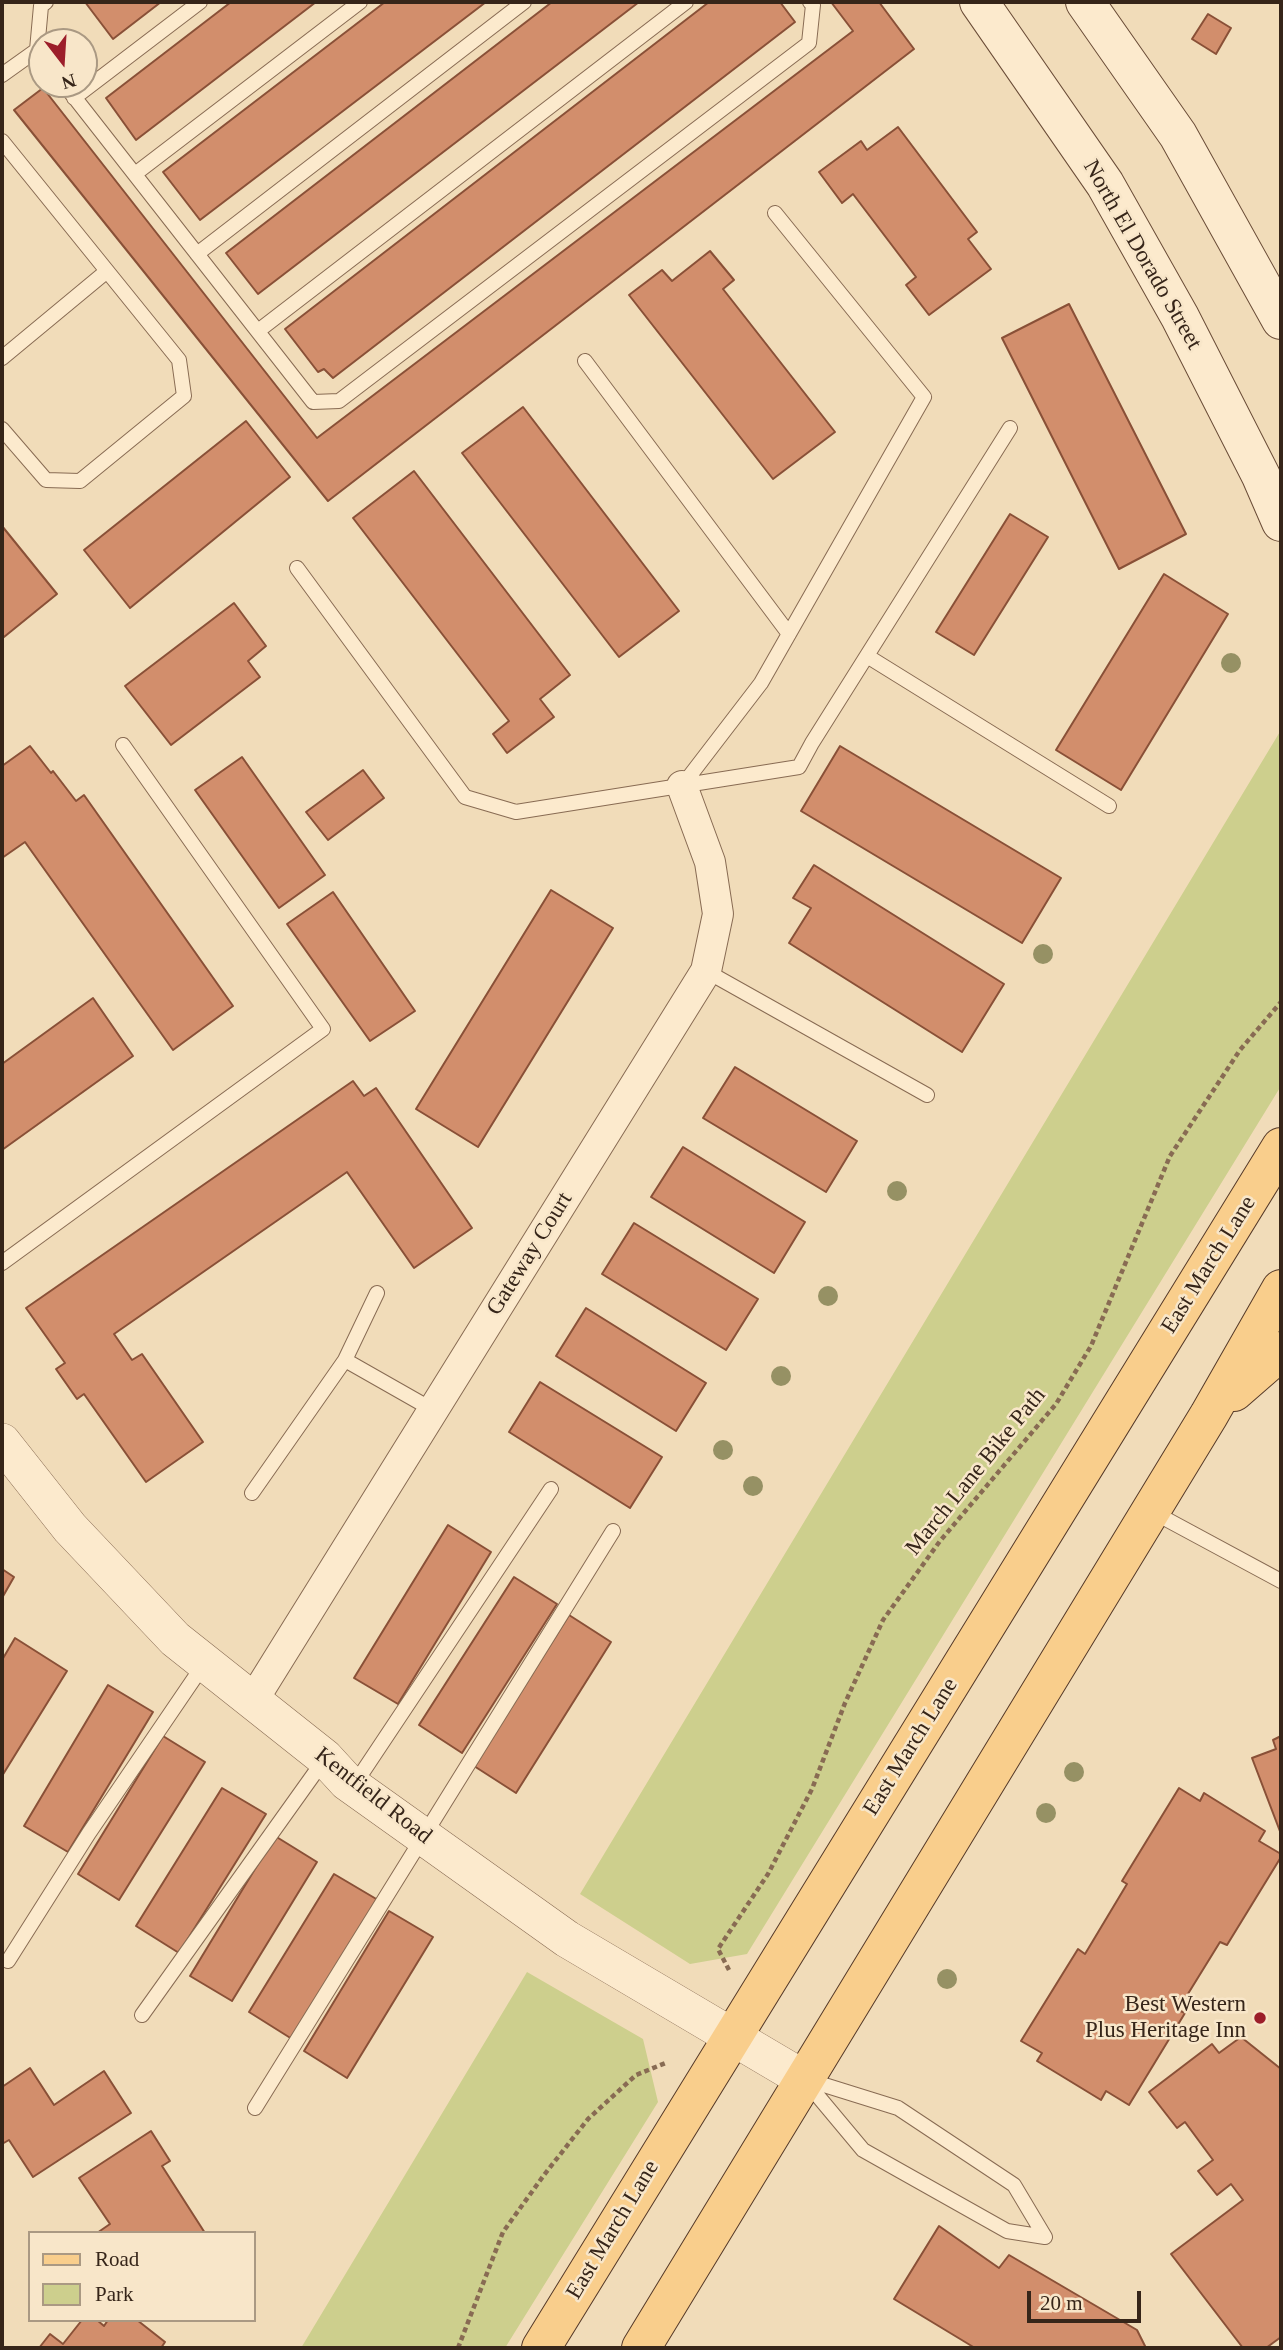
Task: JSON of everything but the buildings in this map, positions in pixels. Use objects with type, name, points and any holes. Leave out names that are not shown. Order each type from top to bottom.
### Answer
[{"type":"main road","name":"North El Dorado Street","points":[[979,2],[1105,184],[1180,317],[1261,476],[1281,522]]},
{"type":"main road","points":[[1086,2],[1178,135],[1281,320]]},
{"type":"main road","name":"East March Lane","points":[[541,2348],[1281,1147]]},
{"type":"main road","points":[[641,2348],[1209,1415],[1281,1289]]},
{"type":"main road","points":[[1209,1415],[1281,1350]]},
{"type":"street","name":"Gateway Court","points":[[253,1700],[706,971],[718,914],[710,862],[682,786]]},
{"type":"street","name":"Kentfield Road","points":[[10,1458],[70,1528],[175,1639],[325,1758],[353,1786],[567,1939],[804,2079]]},
{"type":"lane","points":[[40,28],[41,6],[46,2]]},
{"type":"lane","points":[[98,80],[200,2]]},
{"type":"lane","points":[[135,174],[360,2]]},
{"type":"lane","points":[[197,254],[524,2]]},
{"type":"lane","points":[[258,331],[686,2]]},
{"type":"lane","points":[[74,98],[313,402],[339,401],[809,43],[813,5],[810,2]]},
{"type":"lane","points":[[2,75],[28,60]]},
{"type":"lane","points":[[2,141],[179,360],[184,396],[80,481],[47,480],[2,429]]},
{"type":"lane","points":[[682,786],[761,683],[924,397],[775,213]]},
{"type":"lane","points":[[2,358],[107,271]]},
{"type":"lane","points":[[585,361],[789,634]]},
{"type":"lane","points":[[297,568],[465,797],[516,812],[799,767],[1010,428]]},
{"type":"lane","points":[[867,656],[1109,806]]},
{"type":"lane","points":[[2,1263],[323,1029],[123,745]]},
{"type":"lane","points":[[706,971],[927,1095]]},
{"type":"lane","points":[[251,1493],[345,1360],[377,1293]]},
{"type":"lane","points":[[345,1360],[433,1410]]},
{"type":"lane","points":[[353,1786],[551,1489]]},
{"type":"lane","points":[[1150,1510],[1281,1581]]},
{"type":"lane","points":[[255,2108],[613,1531]]},
{"type":"lane","points":[[8,1961],[89,1833],[205,1662]]},
{"type":"lane","points":[[142,2015],[325,1758]]},
{"type":"lane","points":[[804,2079],[898,2108],[920,2122],[1014,2185],[1045,2237],[1007,2231],[863,2150],[804,2079]]},
{"type":"path","name":"March Lane Bike Path","points":[[729,1970],[718,1949],[768,1874],[812,1790],[845,1703],[883,1620],[940,1541],[1056,1404],[1091,1346],[1170,1156],[1240,1050],[1281,1002]]},
{"type":"path","points":[[458,2348],[503,2232],[544,2175],[588,2119],[636,2074],[668,2062]]},
{"type":"green space","points":[[1281,730],[1281,1086],[747,1954],[690,1964],[580,1894]]},
{"type":"green space","points":[[527,1972],[643,2039],[658,2102],[505,2348],[301,2348]]},
{"type":"place","name":"Best Western Plus Heritage Inn","points":[[1260,2018]]}]
